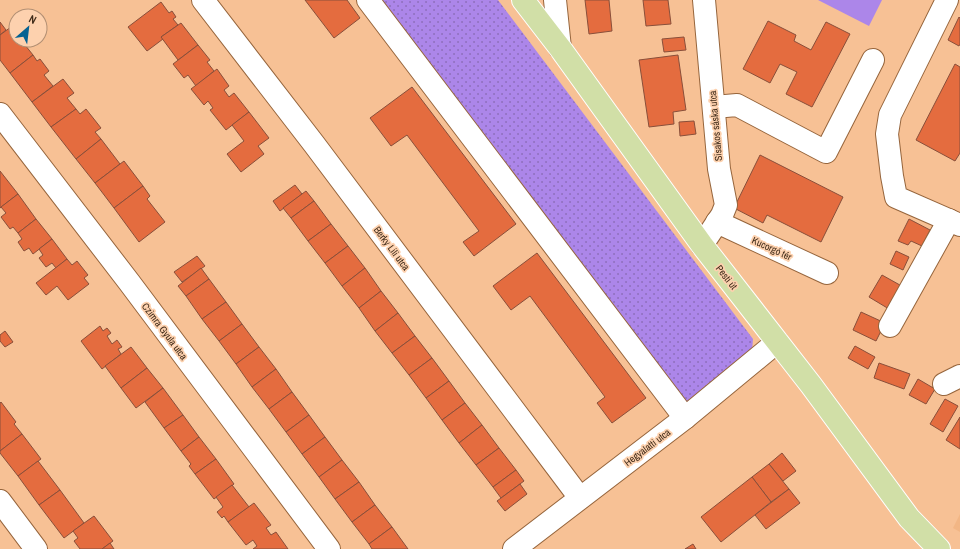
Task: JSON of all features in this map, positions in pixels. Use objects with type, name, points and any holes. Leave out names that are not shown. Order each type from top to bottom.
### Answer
[{"type":"main road","name":"Pesti út","points":[[523,0],[560,48],[702,245],[811,385],[909,518],[939,549]]},
{"type":"street","name":"Berky Lili utca","points":[[203,0],[324,157],[580,498]]},
{"type":"street","points":[[368,0],[685,418]]},
{"type":"street","points":[[555,0],[560,48]]},
{"type":"street","name":"Sisakos sáska utca","points":[[702,245],[726,205],[719,169],[704,0]]},
{"type":"street","points":[[890,326],[955,222],[896,197],[887,134],[890,115],[947,0]]},
{"type":"street","points":[[714,108],[737,106],[826,152],[873,60]]},
{"type":"street","name":"Czimra Gyula utca","points":[[0,114],[129,282],[329,549]]},
{"type":"street","name":"Kucorgó tér","points":[[717,222],[827,273]]},
{"type":"street","name":"Hegyalatti utca","points":[[514,549],[685,418],[777,342]]},
{"type":"street","points":[[0,501],[36,549]]},
{"type":"shaded area","points":[[368,0],[498,0],[753,339],[751,364],[685,418]]},
{"type":"shaded area","points":[[818,0],[882,0],[869,26]]},
{"type":"shaded area","points":[[960,514],[960,532],[953,528]]},
{"type":"building","points":[[305,0],[347,0],[360,18],[334,38]]},
{"type":"building","points":[[585,0],[609,0],[612,31],[589,34]]},
{"type":"building","points":[[643,0],[668,0],[671,24],[646,26]]},
{"type":"building","points":[[161,2],[169,13],[172,11],[176,17],[173,19],[178,25],[161,37],[163,39],[147,51],[128,27]]},
{"type":"building","points":[[959,17],[960,44],[959,46],[948,40]]},
{"type":"building","points":[[768,21],[796,35],[794,41],[811,50],[826,22],[850,34],[812,107],[786,94],[797,72],[780,64],[770,83],[743,69]]},
{"type":"building","points":[[0,22],[6,30],[0,35]]},
{"type":"building","points":[[181,23],[198,45],[178,60],[161,37]]},
{"type":"building","points":[[8,29],[8,48],[27,48],[33,55],[10,73],[0,60],[0,35]]},
{"type":"building","points":[[684,37],[686,50],[664,52],[662,39]]},
{"type":"building","points":[[198,45],[210,60],[207,62],[214,71],[196,86],[188,75],[184,78],[173,64]]},
{"type":"building","points":[[33,55],[37,61],[40,59],[49,71],[44,75],[53,86],[32,102],[10,73]]},
{"type":"building","points":[[678,55],[686,110],[673,112],[674,124],[649,127],[639,60]]},
{"type":"building","points":[[955,64],[960,67],[960,153],[955,161],[916,140]]},
{"type":"building","points":[[217,69],[229,86],[224,90],[229,97],[234,93],[249,112],[226,130],[210,110],[213,108],[208,101],[204,105],[191,89]]},
{"type":"building","points":[[63,79],[74,93],[67,98],[76,109],[51,127],[32,102]]},
{"type":"building","points":[[412,87],[516,224],[474,256],[463,242],[479,231],[407,135],[391,146],[370,118]]},
{"type":"building","points":[[76,109],[80,114],[86,109],[101,128],[95,132],[101,139],[76,159],[51,127]]},
{"type":"building","points":[[249,112],[269,138],[258,146],[264,154],[241,172],[227,154],[244,141],[232,125]]},
{"type":"building","points":[[694,121],[696,134],[680,136],[679,122]]},
{"type":"building","points":[[101,139],[120,164],[95,183],[76,159]]},
{"type":"building","points":[[760,155],[843,197],[821,242],[767,215],[763,223],[734,208]]},
{"type":"building","points":[[124,161],[143,186],[114,208],[95,183]]},
{"type":"building","points":[[0,171],[18,194],[0,208]]},
{"type":"building","points":[[295,185],[302,194],[280,211],[273,201]]},
{"type":"building","points":[[143,186],[150,196],[147,199],[165,222],[139,242],[114,208]]},
{"type":"building","points":[[306,191],[314,201],[291,218],[283,208]]},
{"type":"building","points":[[18,194],[36,219],[18,233],[13,227],[10,229],[1,217],[6,213],[1,207]]},
{"type":"building","points":[[314,201],[331,224],[308,241],[291,218]]},
{"type":"building","points":[[36,219],[52,239],[33,254],[29,248],[24,251],[18,242],[22,239],[18,233]]},
{"type":"building","points":[[909,219],[930,230],[922,246],[911,241],[908,245],[898,241]]},
{"type":"building","points":[[331,224],[348,246],[325,263],[308,241]]},
{"type":"building","points":[[52,239],[67,259],[56,268],[52,263],[46,267],[39,258],[43,255],[39,249]]},
{"type":"building","points":[[348,246],[365,268],[342,286],[325,263]]},
{"type":"building","points":[[896,251],[909,257],[903,270],[890,264]]},
{"type":"building","points":[[537,253],[646,398],[612,423],[597,403],[605,397],[530,296],[511,310],[493,286]]},
{"type":"building","points":[[197,256],[205,266],[182,282],[174,272]]},
{"type":"building","points":[[67,259],[72,265],[77,261],[88,275],[84,278],[89,284],[68,300],[57,286],[46,295],[36,283]]},
{"type":"building","points":[[201,268],[209,279],[186,296],[178,286]]},
{"type":"building","points":[[365,268],[381,291],[359,308],[342,286]]},
{"type":"building","points":[[882,275],[907,289],[889,309],[869,297]]},
{"type":"building","points":[[209,279],[226,302],[202,319],[186,296]]},
{"type":"building","points":[[381,291],[398,313],[375,331],[359,308]]},
{"type":"building","points":[[226,302],[242,324],[219,341],[202,319]]},
{"type":"building","points":[[861,312],[885,323],[876,341],[853,330]]},
{"type":"building","points":[[398,313],[415,336],[392,353],[375,331]]},
{"type":"building","points":[[242,324],[259,347],[236,364],[219,341]]},
{"type":"building","points":[[100,326],[103,331],[107,328],[111,333],[107,336],[112,344],[117,340],[122,347],[118,349],[121,354],[102,369],[81,341]]},
{"type":"building","points":[[5,331],[13,342],[5,347],[0,341],[0,335]]},
{"type":"building","points":[[415,336],[432,358],[409,375],[392,353]]},
{"type":"building","points":[[855,346],[875,357],[868,369],[848,358]]},
{"type":"building","points":[[131,347],[147,368],[121,388],[105,366]]},
{"type":"building","points":[[259,347],[276,369],[252,387],[236,364]]},
{"type":"building","points":[[432,358],[449,381],[426,398],[409,375]]},
{"type":"building","points":[[879,363],[910,374],[904,389],[874,378]]},
{"type":"building","points":[[147,368],[163,388],[136,408],[121,388]]},
{"type":"building","points":[[276,369],[292,392],[269,409],[252,387]]},
{"type":"building","points":[[918,379],[935,389],[926,404],[909,395]]},
{"type":"building","points":[[449,381],[465,403],[442,420],[426,398]]},
{"type":"building","points":[[163,388],[183,415],[164,428],[145,402]]},
{"type":"building","points":[[292,392],[309,415],[286,432],[269,409]]},
{"type":"building","points":[[945,399],[958,406],[943,432],[930,424]]},
{"type":"building","points":[[1,402],[16,422],[14,424],[22,434],[0,451],[0,403]]},
{"type":"building","points":[[465,403],[482,425],[459,443],[442,420]]},
{"type":"building","points":[[183,415],[199,437],[181,451],[164,428]]},
{"type":"building","points":[[309,415],[325,437],[302,454],[286,432]]},
{"type":"building","points":[[960,417],[960,449],[946,440]]},
{"type":"building","points":[[482,425],[499,448],[476,465],[459,443]]},
{"type":"building","points":[[22,434],[41,459],[18,476],[0,451]]},
{"type":"building","points":[[199,437],[216,459],[195,474],[189,466],[191,464],[181,451]]},
{"type":"building","points":[[325,437],[342,460],[319,477],[302,454]]},
{"type":"building","points":[[499,448],[516,470],[493,487],[476,465]]},
{"type":"building","points":[[782,453],[796,471],[783,481],[769,464]]},
{"type":"building","points":[[216,459],[234,484],[214,499],[195,474]]},
{"type":"building","points":[[342,460],[359,482],[335,499],[319,477]]},
{"type":"building","points":[[38,461],[60,490],[39,505],[18,476]]},
{"type":"building","points":[[769,464],[789,489],[771,502],[752,477]]},
{"type":"building","points":[[516,470],[524,481],[501,498],[493,487]]},
{"type":"building","points":[[752,477],[771,502],[721,542],[701,517]]},
{"type":"building","points":[[359,482],[375,505],[352,522],[335,499]]},
{"type":"building","points":[[520,484],[527,494],[505,511],[497,501]]},
{"type":"building","points":[[232,485],[249,507],[228,522],[224,516],[222,518],[217,512],[223,507],[216,497]]},
{"type":"building","points":[[789,489],[800,503],[766,529],[755,515]]},
{"type":"building","points":[[60,490],[84,523],[64,538],[39,505]]},
{"type":"building","points":[[254,503],[271,525],[266,528],[271,535],[276,532],[288,549],[253,549],[257,546],[253,540],[246,545],[228,522]]},
{"type":"building","points":[[375,505],[392,527],[369,544],[352,522]]},
{"type":"building","points":[[94,516],[113,541],[102,549],[80,549],[74,541],[78,538],[73,531]]},
{"type":"building","points":[[392,527],[408,549],[372,549],[369,544]]},
{"type":"building","points":[[110,543],[114,549],[102,549]]},
{"type":"building","points":[[693,544],[696,549],[685,549]]}]
